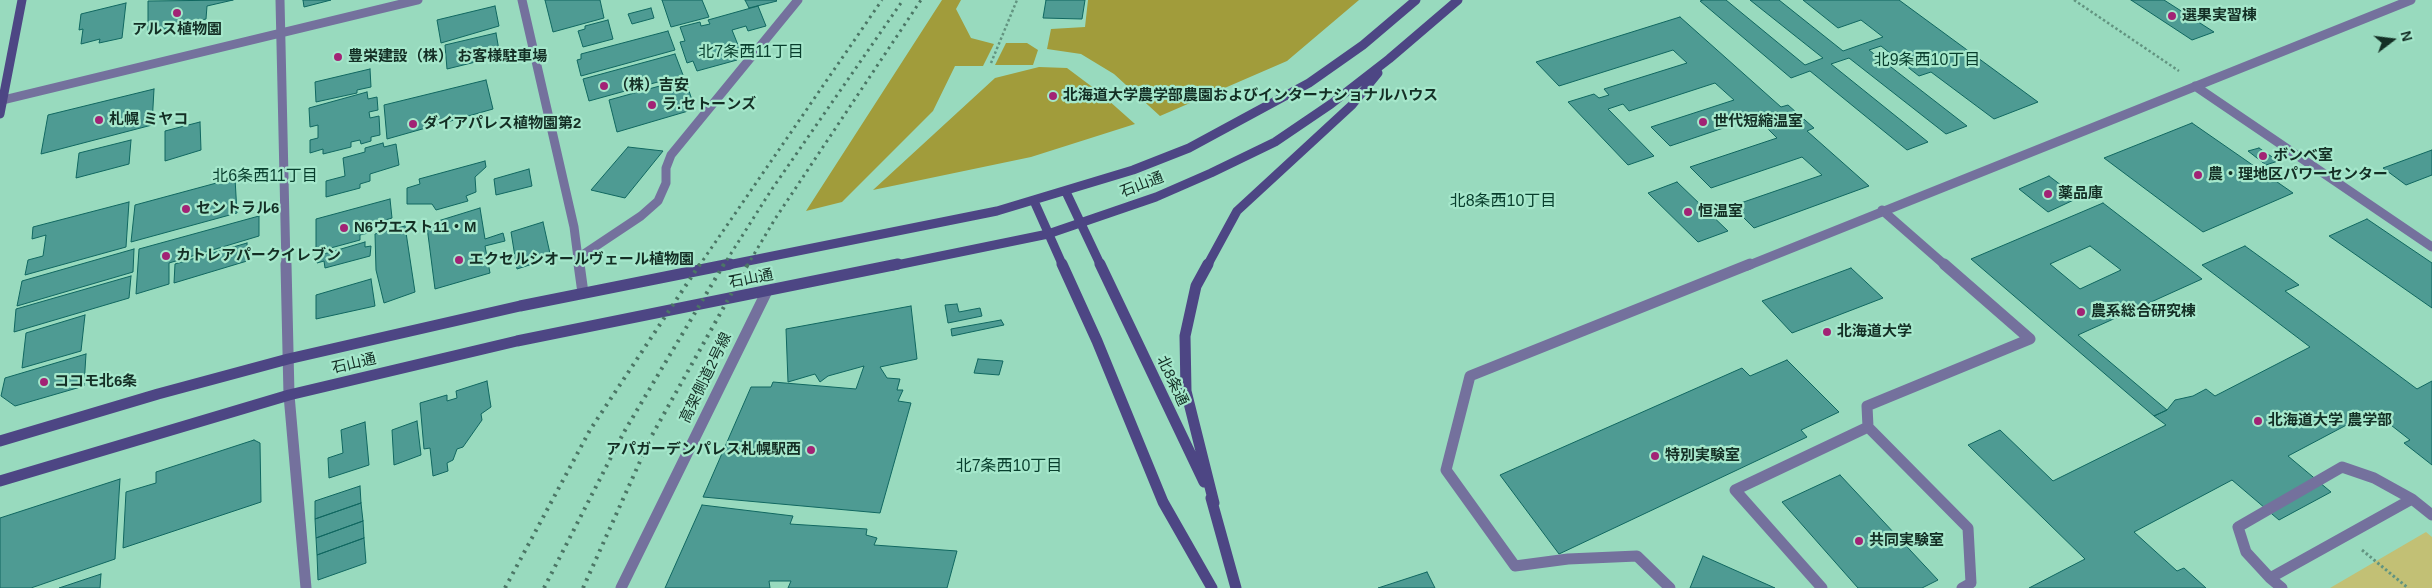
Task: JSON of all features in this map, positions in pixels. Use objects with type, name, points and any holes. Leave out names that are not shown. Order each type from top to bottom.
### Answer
[{"type":"main road","points":[[0,114],[1,100],[22,0]]},
{"type":"main road","name":"石山通","points":[[0,441],[158,394],[288,359],[584,293],[997,211],[1066,192],[1133,170],[1189,148],[1252,115],[1317,78],[1363,45],[1416,0]]},
{"type":"main road","name":"石山通","points":[[0,481],[289,394],[517,341],[1048,234],[1156,197],[1274,142],[1331,104],[1389,59],[1458,0]]},
{"type":"main road","points":[[1214,503],[1186,391],[1185,336],[1196,286],[1237,211],[1352,105],[1389,59]]},
{"type":"main road","name":"北8条通","points":[[1066,192],[1214,503],[1236,588]]},
{"type":"main road","points":[[1034,201],[1097,341],[1163,502],[1212,588]]},
{"type":"street","points":[[280,0],[289,394],[306,588]]},
{"type":"street","points":[[1,100],[418,0]]},
{"type":"street","points":[[522,0],[574,227],[584,293]]},
{"type":"street","points":[[578,258],[641,216],[658,201],[666,183],[666,168],[672,155],[798,0]]},
{"type":"street","points":[[1670,588],[1637,556],[1568,559],[1515,566],[1446,470],[1470,376],[2411,0]]},
{"type":"street","points":[[2195,86],[2432,247]]},
{"type":"street","points":[[1882,210],[2030,339],[1867,406],[1868,427],[1968,528],[1972,583],[1962,588]]},
{"type":"street","name":"高架側道2号線","points":[[621,588],[767,291]]},
{"type":"street","points":[[1822,588],[1735,490],[1868,427]]},
{"type":"street","points":[[2282,588],[2246,552],[2238,527],[2342,467],[2374,478],[2412,500],[2432,516]]},
{"type":"street","points":[[2270,578],[2412,500]]},
{"type":"path","points":[[991,63],[1017,0]]},
{"type":"path","points":[[2074,0],[2175,67],[2195,86]]},
{"type":"path","points":[[2347,537],[2408,588]]},
{"type":"shaded area","points":[[942,0],[961,0],[956,9],[971,38],[994,44],[983,66],[955,66],[933,111],[842,202],[806,211]]},
{"type":"shaded area","points":[[1088,0],[1359,0],[1287,61],[1160,116],[1114,74],[1081,54],[1047,49],[1051,29],[1085,27]]},
{"type":"shaded area","points":[[1006,43],[1027,43],[1038,50],[1033,65],[995,65]]},
{"type":"shaded area","points":[[1039,67],[1067,68],[1099,92],[1135,124],[1031,157],[873,190],[995,78]]},
{"type":"shaded area","points":[[2426,532],[2432,537],[2432,588],[2330,588]]},
{"type":"building","name":"アルス植物園","points":[[233,0],[207,6],[206,19],[148,33],[148,1]]},
{"type":"building","points":[[303,0],[331,0],[304,7]]},
{"type":"building","points":[[545,0],[600,0],[604,18],[553,32]]},
{"type":"building","points":[[662,0],[702,0],[709,17],[671,27]]},
{"type":"building","points":[[745,0],[776,0],[777,1],[749,8]]},
{"type":"building","points":[[1046,0],[1085,0],[1082,19],[1043,18]]},
{"type":"building","points":[[1726,0],[1805,65],[1823,58],[1750,0],[1779,0],[1843,51],[1883,37],[1861,20],[1838,28],[1803,0],[1899,0],[2038,102],[1994,119],[1931,72],[1919,76],[1881,46],[1869,50],[1967,126],[1946,134],[1849,58],[1831,64],[1928,142],[1907,150],[1810,71],[1791,78],[1700,1]]},
{"type":"building","name":"選果実習棟","points":[[2131,0],[2164,0],[2214,32],[2192,40]]},
{"type":"building","points":[[126,3],[122,38],[99,43],[100,39],[81,44],[83,29],[79,30],[81,14]]},
{"type":"building","points":[[495,6],[499,26],[441,43],[437,20]]},
{"type":"building","points":[[758,6],[766,26],[748,31],[746,26],[732,30],[742,55],[737,60],[697,71],[693,61],[687,63],[680,42],[685,41],[680,27],[700,22],[701,26],[710,24],[708,20]]},
{"type":"building","points":[[651,8],[654,18],[632,24],[628,14]]},
{"type":"building","name":"世代短縮温室","points":[[1680,17],[1781,107],[1788,105],[1814,128],[1807,131],[1869,186],[1754,228],[1732,206],[1822,175],[1802,157],[1711,188],[1690,167],[1777,138],[1756,117],[1670,146],[1651,127],[1734,100],[1715,83],[1629,111],[1623,104],[1608,109],[1654,156],[1628,165],[1568,102],[1594,94],[1599,98],[1609,95],[1604,89],[1687,63],[1673,50],[1559,86],[1536,62]]},
{"type":"building","points":[[608,20],[613,39],[583,47],[578,31],[585,29],[585,26]]},
{"type":"building","points":[[668,31],[675,50],[581,76],[577,60],[581,59],[581,54]]},
{"type":"building","points":[[496,33],[500,56],[447,69],[445,45]]},
{"type":"building","points":[[675,54],[683,75],[589,101],[583,79]]},
{"type":"building","points":[[370,69],[371,87],[357,90],[357,93],[316,102],[315,82]]},
{"type":"building","name":"ラ.セトーンズ","points":[[685,79],[695,109],[617,132],[609,100]]},
{"type":"building","name":"ダイアパレス植物園第2","points":[[486,80],[493,109],[387,139],[384,105]]},
{"type":"building","name":"札幌 ミヤコ","points":[[154,89],[152,125],[41,154],[48,115]]},
{"type":"building","points":[[367,92],[368,99],[377,97],[378,110],[369,112],[370,118],[379,116],[380,135],[371,137],[371,141],[361,144],[360,140],[351,142],[351,147],[323,154],[323,149],[310,153],[310,140],[318,138],[318,125],[310,127],[309,108]]},
{"type":"building","points":[[200,122],[201,150],[165,161],[165,131]]},
{"type":"building","name":"農・理地区パワーセンター","points":[[2192,123],[2293,193],[2203,232],[2104,158]]},
{"type":"building","points":[[131,140],[129,164],[76,178],[79,153]]},
{"type":"building","points":[[383,143],[384,147],[396,144],[399,165],[370,174],[370,181],[360,184],[360,188],[326,197],[326,181],[345,176],[343,158],[365,152],[365,148]]},
{"type":"building","points":[[628,147],[663,151],[625,198],[591,190]]},
{"type":"building","name":"ボンベ室","points":[[2259,148],[2278,161],[2266,165],[2248,151]]},
{"type":"building","points":[[2432,150],[2432,175],[2406,185],[2383,168]]},
{"type":"building","points":[[485,161],[486,167],[475,177],[476,192],[466,196],[468,201],[436,210],[432,204],[407,204],[407,188],[420,184],[419,179]]},
{"type":"building","points":[[529,169],[532,186],[496,195],[494,179]]},
{"type":"building","name":"薬品庫","points":[[2049,176],[2078,198],[2048,212],[2019,189]]},
{"type":"building","name":"セントラル6","points":[[235,178],[237,213],[131,242],[135,205]]},
{"type":"building","name":"恒温室","points":[[1677,182],[1728,231],[1698,242],[1648,193]]},
{"type":"building","name":"N6ウエスト11・M","points":[[390,199],[392,218],[372,224],[372,232],[360,235],[360,240],[316,252],[316,219]]},
{"type":"building","points":[[129,202],[126,247],[25,275],[28,260],[43,256],[46,235],[32,239],[33,227]]},
{"type":"building","name":"農系総合研究棟","points":[[2103,203],[2202,279],[2078,335],[2167,410],[2154,416],[1971,259]],"holes":[[[2090,246],[2121,270],[2080,289],[2050,264]]]},
{"type":"building","name":"エクセルシオールヴェール植物園","points":[[480,208],[485,239],[503,233],[505,241],[485,246],[490,273],[435,289],[427,227],[438,223],[438,221]]},
{"type":"building","name":"カトレアパークイレブン","points":[[259,216],[259,236],[169,263],[169,284],[136,294],[139,249]]},
{"type":"building","points":[[2367,219],[2432,263],[2432,308],[2329,236]]},
{"type":"building","points":[[543,222],[551,258],[517,269],[511,232]]},
{"type":"building","points":[[405,226],[415,292],[384,303],[376,270],[375,234]]},
{"type":"building","points":[[365,242],[365,247],[371,246],[370,256],[325,268],[324,261],[317,263],[317,256]]},
{"type":"building","points":[[247,243],[247,261],[174,283],[175,264]]},
{"type":"building","name":"北海道大学 農学部","points":[[2245,246],[2299,285],[2285,291],[2417,389],[2432,381],[2432,465],[2404,443],[2410,440],[2373,411],[2288,456],[2331,492],[2279,520],[2232,480],[2134,532],[2177,571],[2184,568],[2206,588],[2029,588],[2085,559],[1968,445],[2000,430],[2053,481],[2166,425],[2154,416],[2167,410],[2175,400],[2193,396],[2206,389],[2215,396],[2310,347],[2202,265]]},
{"type":"building","points":[[134,249],[133,272],[17,306],[22,281]]},
{"type":"building","points":[[1851,268],[1883,298],[1792,333],[1762,301]]},
{"type":"building","points":[[131,276],[129,298],[14,332],[16,309]]},
{"type":"building","points":[[371,279],[375,306],[316,319],[316,295]]},
{"type":"building","points":[[957,304],[959,312],[980,308],[982,316],[948,323],[945,305]]},
{"type":"building","name":"アパガーデンパレス札幌駅西","points":[[911,306],[917,359],[880,367],[887,378],[900,379],[897,390],[903,390],[898,401],[911,403],[880,513],[703,497],[751,387],[771,387],[773,382],[856,389],[864,366],[828,376],[820,382],[815,374],[788,382],[786,329]]},
{"type":"building","points":[[85,315],[81,351],[22,368],[26,333]]},
{"type":"building","points":[[1001,320],[1004,325],[952,336],[951,329]]},
{"type":"building","name":"ココモ北6条","points":[[86,354],[84,386],[15,406],[1,396],[5,378]]},
{"type":"building","points":[[978,359],[1003,361],[999,375],[974,373]]},
{"type":"building","name":"特別実験室","points":[[1787,360],[1839,412],[1801,430],[1807,437],[1559,554],[1500,475],[1742,368],[1750,376]]},
{"type":"building","points":[[487,381],[491,407],[481,414],[482,420],[463,447],[457,449],[453,460],[447,463],[448,471],[433,476],[430,448],[424,449],[420,403],[447,395],[447,401],[457,398],[456,391]]},
{"type":"building","points":[[417,421],[421,455],[394,465],[392,430]]},
{"type":"building","points":[[365,422],[369,465],[329,478],[328,458],[343,453],[341,430]]},
{"type":"building","points":[[254,440],[260,443],[261,502],[123,548],[126,492],[156,483],[156,472]]},
{"type":"building","name":"共同実験室","points":[[1840,475],[1938,580],[1922,588],[1858,588],[1782,502]]},
{"type":"building","points":[[120,479],[115,559],[31,588],[0,588],[0,518]]},
{"type":"building","points":[[360,486],[361,503],[315,519],[315,501]]},
{"type":"building","points":[[361,503],[363,521],[316,538],[315,519]]},
{"type":"building","points":[[702,505],[793,516],[790,524],[867,529],[866,535],[877,538],[874,545],[957,551],[947,588],[788,588],[791,581],[769,581],[770,588],[665,588]]},
{"type":"building","points":[[363,521],[364,538],[317,555],[316,538]]},
{"type":"building","points":[[364,538],[366,563],[318,580],[317,555]]},
{"type":"building","points":[[1703,556],[1775,588],[1690,588]]},
{"type":"building","points":[[1427,572],[1435,588],[1378,588]]},
{"type":"building","points":[[101,574],[100,588],[59,588]]},
{"type":"railway","points":[[699,266],[882,0]]},
{"type":"railway","points":[[723,266],[770,192],[903,0]]},
{"type":"railway","points":[[747,266],[775,219],[921,0]]},
{"type":"railway","points":[[505,588],[590,430],[700,264]]},
{"type":"railway","points":[[544,588],[624,432],[724,264]]},
{"type":"railway","points":[[583,588],[651,437],[748,264]]},
{"type":"place","name":"アルス植物園","points":[[177,13]]},
{"type":"place","name":"選果実習棟","points":[[2172,16]]},
{"type":"place","name":"豊栄建設（株） お客様駐車場","points":[[338,57]]},
{"type":"place","name":"（株）吉安","points":[[604,86]]},
{"type":"place","name":"北海道大学農学部農園およびインターナショナルハウス","points":[[1053,96]]},
{"type":"place","name":"ラ.セトーンズ","points":[[652,105]]},
{"type":"place","name":"札幌 ミヤコ","points":[[99,120]]},
{"type":"place","name":"世代短縮温室","points":[[1703,122]]},
{"type":"place","name":"ダイアパレス植物園第2","points":[[413,124]]},
{"type":"place","name":"ボンベ室","points":[[2263,156]]},
{"type":"place","name":"農・理地区パワーセンター","points":[[2198,175]]},
{"type":"place","name":"薬品庫","points":[[2048,194]]},
{"type":"place","name":"セントラル6","points":[[186,209]]},
{"type":"place","name":"恒温室","points":[[1688,212]]},
{"type":"place","name":"N6ウエスト11・M","points":[[344,228]]},
{"type":"place","name":"カトレアパークイレブン","points":[[166,256]]},
{"type":"place","name":"エクセルシオールヴェール植物園","points":[[459,260]]},
{"type":"place","name":"農系総合研究棟","points":[[2081,312]]},
{"type":"place","name":"北海道大学","points":[[1827,332]]},
{"type":"place","name":"ココモ北6条","points":[[44,382]]},
{"type":"place","name":"北海道大学 農学部","points":[[2258,421]]},
{"type":"place","name":"アパガーデンパレス札幌駅西","points":[[811,450]]},
{"type":"place","name":"特別実験室","points":[[1655,456]]},
{"type":"place","name":"共同実験室","points":[[1859,541]]},
{"type":"district","name":"北7条西11丁目","points":[[751,53]]},
{"type":"district","name":"北9条西10丁目","points":[[1927,61]]},
{"type":"district","name":"北6条西11丁目","points":[[265,177]]},
{"type":"district","name":"北8条西10丁目","points":[[1503,202]]},
{"type":"district","name":"北7条西10丁目","points":[[1009,467]]}]
